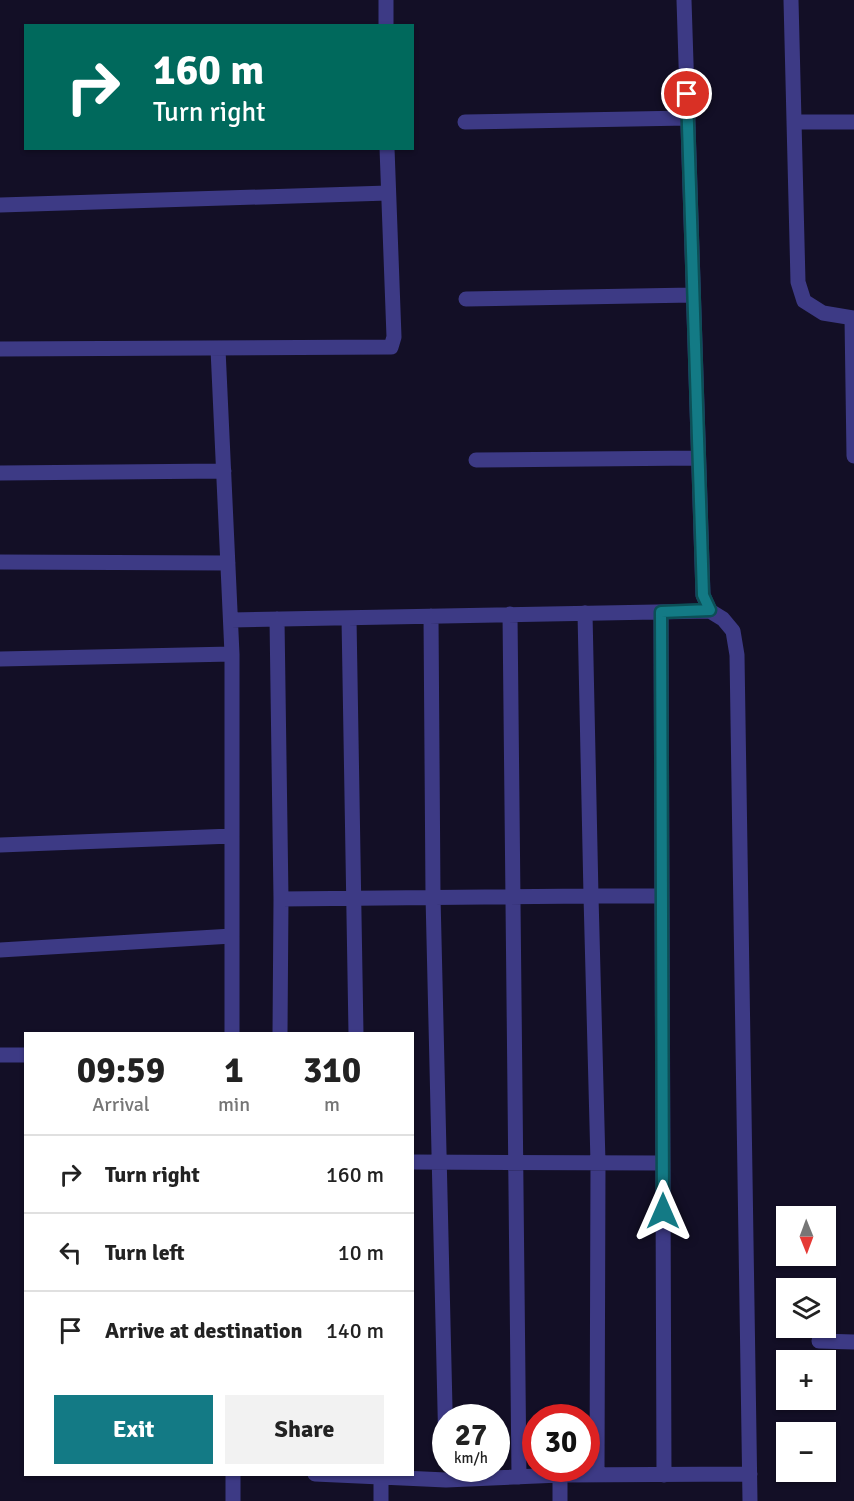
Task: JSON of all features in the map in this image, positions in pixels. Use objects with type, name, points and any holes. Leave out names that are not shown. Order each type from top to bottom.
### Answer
[{"type":"street","points":[[386,0],[386,24]]},
{"type":"street","points":[[684,0],[703,595],[710,610],[723,619],[733,631],[737,655],[750,1501]]},
{"type":"street","points":[[791,0],[798,282],[804,301],[823,313],[853,318],[854,456]]},
{"type":"street","points":[[465,122],[688,118]]},
{"type":"street","points":[[794,122],[854,122]]},
{"type":"street","points":[[0,349],[391,347],[394,337],[387,150]]},
{"type":"street","points":[[0,205],[388,193]]},
{"type":"street","points":[[466,299],[693,295]]},
{"type":"street","points":[[219,349],[232,654],[232,1032]]},
{"type":"street","points":[[476,460],[698,458]]},
{"type":"street","points":[[0,472],[224,471]]},
{"type":"street","points":[[0,562],[228,563]]},
{"type":"street","points":[[231,620],[710,610]]},
{"type":"street","points":[[661,612],[664,1475]]},
{"type":"street","points":[[585,613],[598,1163],[597,1404]]},
{"type":"street","points":[[510,614],[519,1477]]},
{"type":"street","points":[[431,616],[433,896],[445,1404]]},
{"type":"street","points":[[349,618],[356,1032]]},
{"type":"street","points":[[277,619],[281,899],[280,1032]]},
{"type":"street","points":[[0,659],[232,654]]},
{"type":"street","points":[[0,845],[232,836]]},
{"type":"street","points":[[281,899],[513,895],[662,896]]},
{"type":"street","points":[[0,950],[232,936]]},
{"type":"street","points":[[0,1055],[24,1055]]},
{"type":"street","points":[[414,1161],[663,1164]]},
{"type":"street","points":[[819,1341],[854,1342]]},
{"type":"street","points":[[600,1475],[750,1474]]},
{"type":"street","points":[[414,1476],[432,1475]]},
{"type":"street","points":[[233,1476],[233,1501]]},
{"type":"street","points":[[361,1476],[381,1478],[414,1476]]},
{"type":"street","points":[[510,1477],[522,1477]]},
{"type":"street","points":[[381,1478],[381,1501]]},
{"type":"street","points":[[560,1482],[560,1501]]},
{"type":"route","points":[[663,1211],[661,612],[710,610],[703,595],[687,94]]}]
